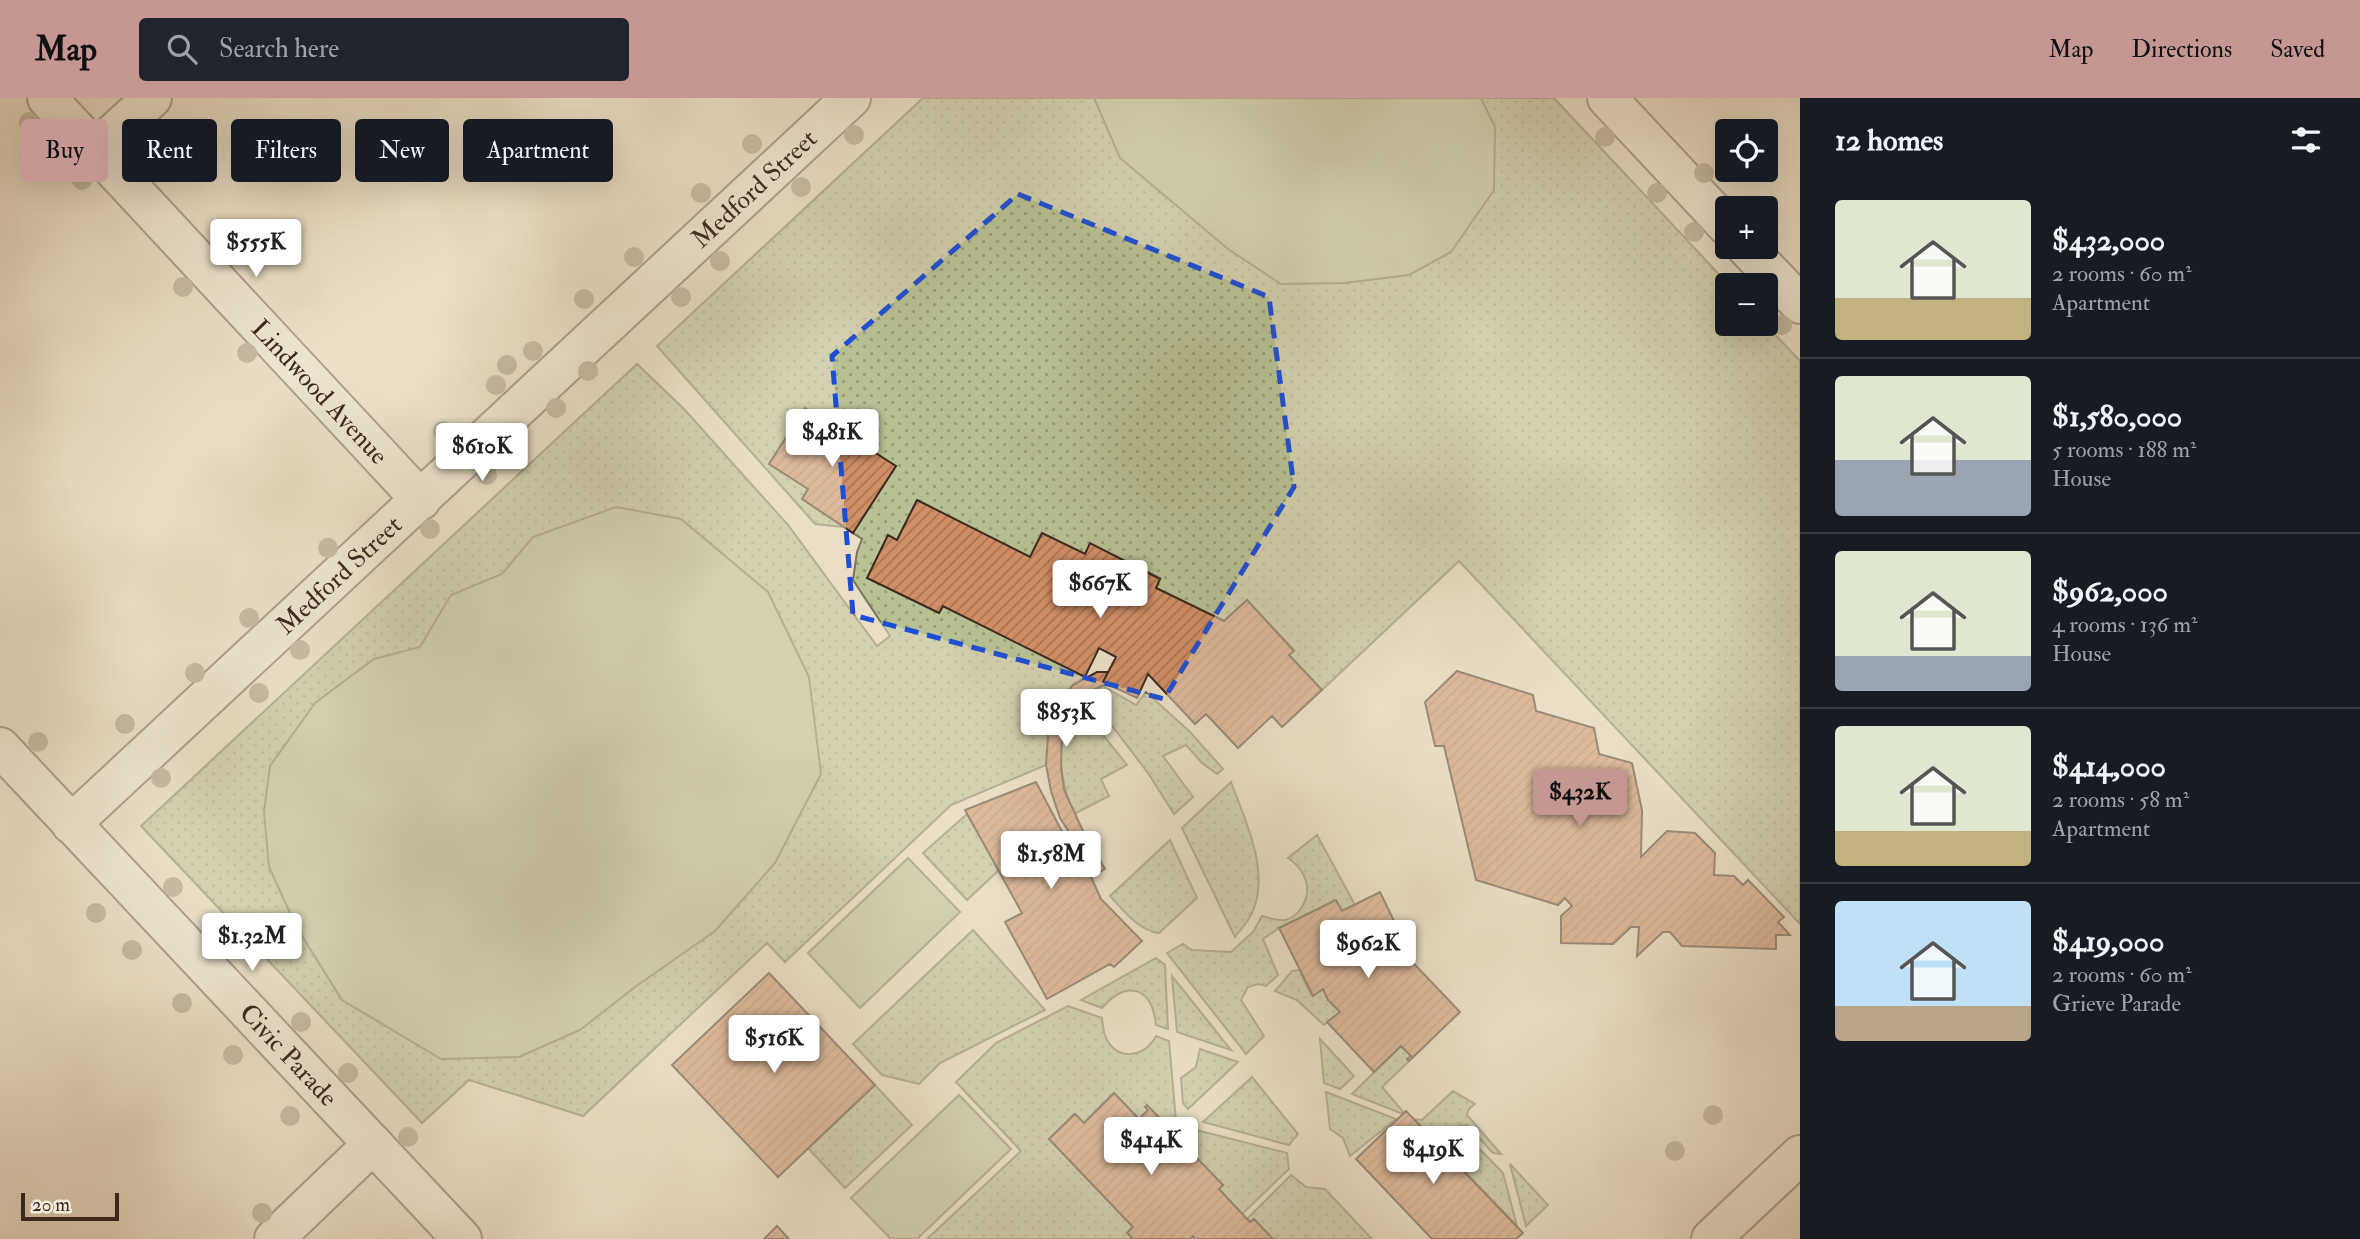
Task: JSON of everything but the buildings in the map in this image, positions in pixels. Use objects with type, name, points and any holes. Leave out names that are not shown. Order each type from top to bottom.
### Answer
[{"type":"street","name":"Lindwood Avenue","points":[[47,98],[66,119]]},
{"type":"street","points":[[108,138],[152,98]]},
{"type":"street","name":"Medford Street","points":[[72,824],[851,98]]},
{"type":"street","points":[[1607,98],[1715,213]]},
{"type":"street","name":"Lindwood Avenue","points":[[108,164],[421,499]]},
{"type":"street","points":[[1757,259],[1800,304]]},
{"type":"street","name":"Civic Parade","points":[[0,747],[462,1239]]},
{"type":"street","points":[[274,1239],[373,1144]]},
{"type":"street","points":[[1711,1239],[1800,1156]]},
{"type":"highlighted area","points":[[1018,194],[1269,297],[1294,487],[1164,699],[853,615],[832,356]]},
{"type":"green space","points":[[923,98],[1554,98],[1718,273],[1715,273],[1715,336],[1776,336],[1800,361],[1800,924],[1459,561],[1322,690],[1289,655],[1294,650],[1247,600],[1224,621],[1156,588],[1160,578],[1091,544],[1085,554],[1042,533],[1030,557],[917,501],[897,540],[889,536],[868,578],[939,613],[943,606],[1085,677],[1073,685],[1056,708],[1046,765],[951,805],[785,962],[767,943],[583,1116],[469,1080],[422,1123],[141,826],[637,364],[684,409],[788,525],[877,646],[890,636],[853,580],[862,539],[843,527],[815,524],[657,346]]},
{"type":"green space","points":[[1094,98],[1481,98],[1495,127],[1494,190],[1451,252],[1409,275],[1344,283],[1281,284],[1228,249],[1120,158]]},
{"type":"green space","points":[[616,507],[681,519],[768,592],[809,677],[821,774],[775,863],[715,931],[635,987],[580,1030],[519,1057],[441,1059],[342,1000],[297,928],[269,867],[264,812],[270,766],[315,703],[374,659],[420,647],[451,595],[502,574],[533,537]]},
{"type":"green space","points":[[1103,686],[1136,705],[1146,692],[1190,732],[1223,769],[1217,774],[1202,763],[1186,745],[1163,756],[1193,797],[1174,814],[1148,773],[1087,693]]},
{"type":"green space","points":[[1077,702],[1127,765],[1101,779],[1109,796],[1074,814],[1065,786],[1061,758],[1064,729]]},
{"type":"green space","points":[[1231,782],[1254,847],[1259,882],[1251,915],[1235,937],[1182,828]]},
{"type":"green space","points":[[967,814],[999,870],[967,900],[923,853]]},
{"type":"green space","points":[[1317,835],[1355,905],[1342,911],[1336,900],[1279,928],[1263,939],[1278,975],[1266,986],[1258,984],[1248,987],[1241,1000],[1264,1036],[1246,1054],[1167,953],[1183,944],[1192,950],[1231,952],[1253,932],[1262,916],[1282,920],[1295,915],[1304,904],[1307,889],[1304,875],[1288,858]]},
{"type":"green space","points":[[1170,840],[1197,898],[1159,933],[1138,924],[1110,896]]},
{"type":"green space","points":[[908,858],[960,912],[860,1008],[808,953]]},
{"type":"green space","points":[[973,930],[1045,1010],[940,1063],[919,1084],[882,1075],[853,1044]]},
{"type":"green space","points":[[1156,958],[1165,965],[1168,1029],[1156,1025],[1149,1002],[1137,991],[1120,993],[1102,1008],[1081,1000]]},
{"type":"green space","points":[[1299,970],[1312,996],[1323,989],[1328,1000],[1340,1012],[1324,1025],[1297,1000],[1275,991],[1292,971]]},
{"type":"green space","points":[[1172,976],[1231,1050],[1177,1032]]},
{"type":"green space","points":[[1068,1006],[1102,1018],[1107,1040],[1112,1047],[1125,1054],[1146,1048],[1156,1036],[1169,1041],[1176,1121],[1169,1128],[1147,1106],[1145,1107],[1148,1110],[1139,1119],[1114,1093],[1084,1123],[1074,1114],[1049,1139],[1133,1227],[1127,1233],[1133,1239],[927,1239],[1021,1151],[956,1082],[996,1043]]},
{"type":"green space","points":[[1320,1039],[1354,1076],[1340,1089],[1324,1083]]},
{"type":"green space","points":[[1401,1046],[1411,1056],[1407,1059],[1409,1061],[1382,1087],[1403,1114],[1352,1094]]},
{"type":"green space","points":[[1200,1049],[1238,1062],[1188,1109],[1183,1103],[1181,1078],[1196,1067]]},
{"type":"green space","points":[[1252,1077],[1298,1134],[1289,1145],[1203,1122]]},
{"type":"green space","points":[[875,1085],[912,1125],[845,1188],[808,1148]]},
{"type":"green space","points":[[1453,1091],[1475,1104],[1467,1115],[1501,1154],[1493,1153],[1467,1125],[1425,1131],[1414,1119],[1422,1120]]},
{"type":"green space","points":[[1326,1092],[1396,1119],[1350,1156],[1343,1138],[1330,1129]]},
{"type":"green space","points":[[959,1095],[1011,1149],[917,1239],[891,1239],[851,1198]]},
{"type":"green space","points":[[1196,1130],[1287,1153],[1289,1169],[1242,1214],[1219,1189],[1223,1185],[1188,1161],[1179,1151]]},
{"type":"green space","points":[[1464,1133],[1503,1173],[1517,1226],[1431,1137]]},
{"type":"green space","points":[[1510,1164],[1548,1205],[1526,1226]]},
{"type":"green space","points":[[1291,1175],[1306,1187],[1325,1189],[1372,1239],[1273,1239],[1254,1219],[1250,1222],[1247,1219]]}]
